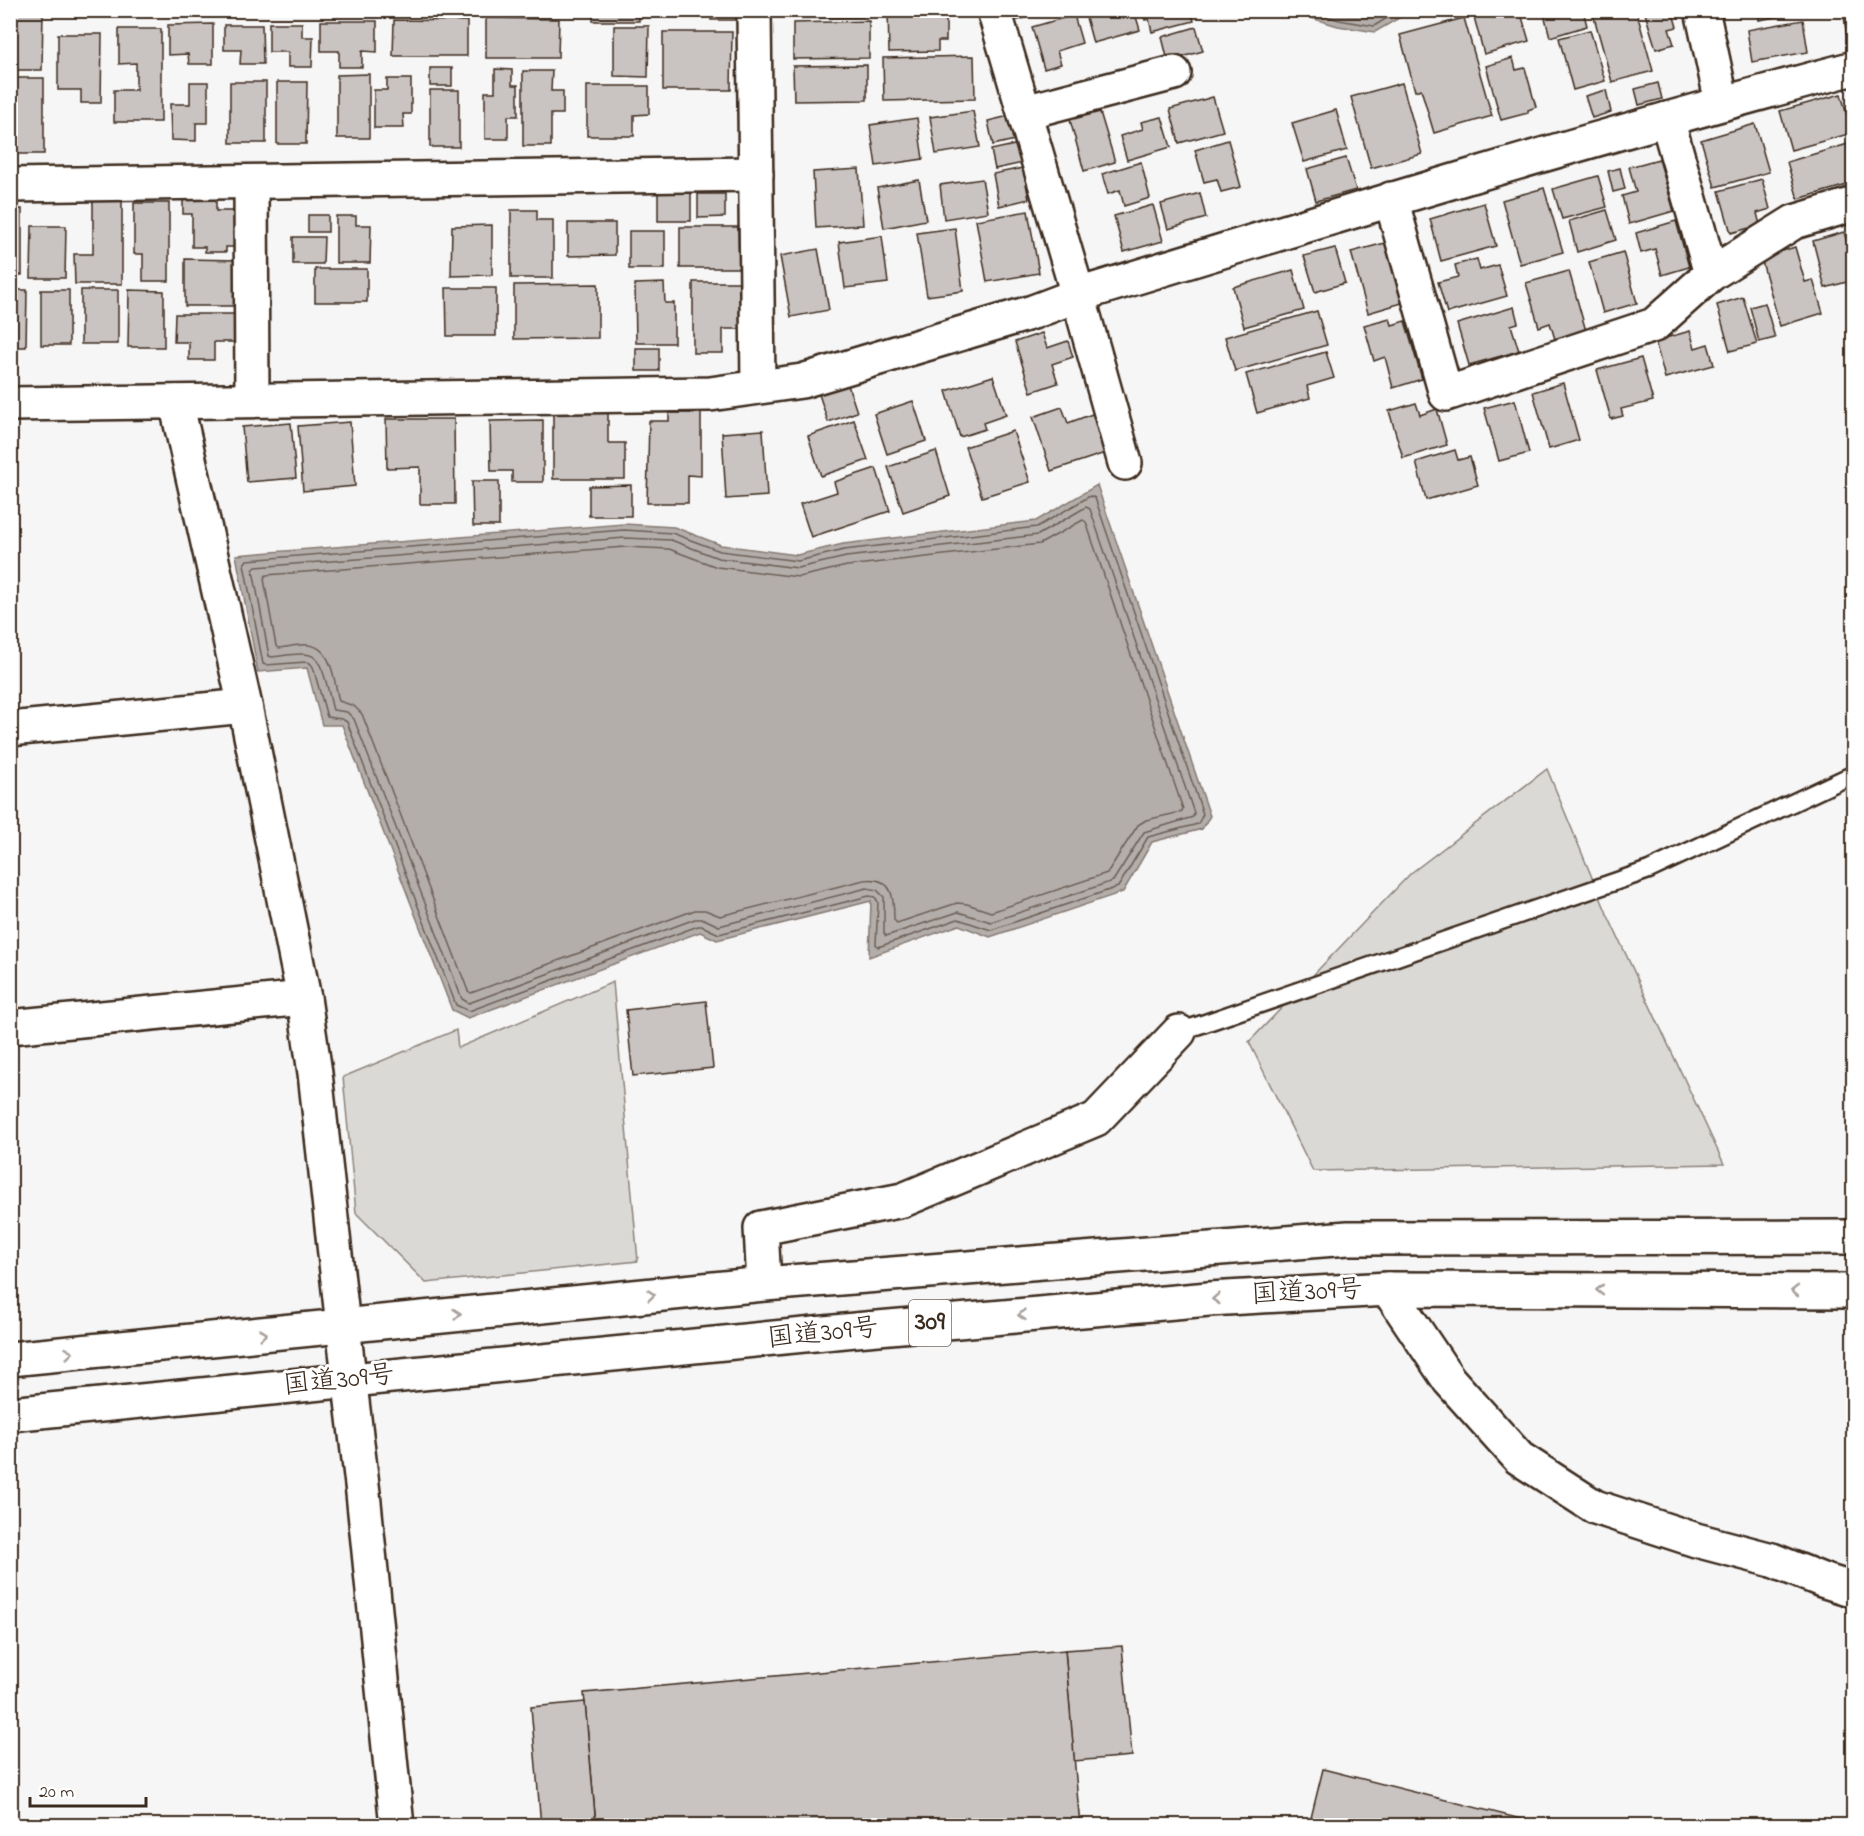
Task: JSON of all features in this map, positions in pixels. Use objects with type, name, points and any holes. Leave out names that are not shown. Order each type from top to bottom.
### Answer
[{"type":"main road","points":[[754,10],[758,387]]},
{"type":"main road","points":[[994,10],[1125,463]]},
{"type":"main road","points":[[1702,10],[1722,103]]},
{"type":"main road","points":[[10,404],[710,394],[801,381],[1033,312],[1078,295],[1391,199],[1667,118],[1854,69]]},
{"type":"main road","points":[[1025,112],[1174,73]]},
{"type":"main road","points":[[1667,118],[1711,274]]},
{"type":"main road","points":[[10,185],[756,174]]},
{"type":"main road","points":[[251,182],[252,400]]},
{"type":"main road","points":[[1391,199],[1446,394],[1654,325],[1711,274],[1794,222],[1854,204]]},
{"type":"main road","points":[[176,402],[245,706],[304,998],[315,1073],[363,1493],[397,1826]]},
{"type":"main road","points":[[10,729],[245,706]]},
{"type":"main road","points":[[10,1027],[304,998]]},
{"type":"main road","points":[[764,1284],[761,1228],[903,1200],[1096,1119],[1179,1032]]},
{"type":"main road","name":"国道309号","points":[[10,1359],[764,1284],[1347,1238],[1854,1237]]},
{"type":"main road","points":[[1388,1289],[1449,1380],[1519,1458],[1595,1507],[1696,1540],[1772,1560],[1854,1590]]},
{"type":"main road","name":"国道309号","points":[[10,1414],[891,1327],[1209,1299],[1388,1289],[1854,1291]]},
{"type":"lane","points":[[1179,1032],[1649,870],[1854,774]]},
{"type":"shaded area","points":[[1547,769],[1608,916],[1724,1164],[1313,1171],[1249,1042],[1411,873]]},
{"type":"shaded area","points":[[613,982],[638,1261],[426,1283],[356,1213],[343,1077],[456,1030],[458,1048]]},
{"type":"water","points":[[1294,11],[1411,11],[1375,32],[1338,26]]},
{"type":"water","points":[[1097,485],[1210,816],[1202,829],[1152,842],[1123,892],[990,937],[959,925],[869,957],[871,901],[717,940],[700,932],[468,1018],[452,1010],[342,725],[322,725],[307,668],[258,672],[236,555],[624,524],[674,527],[721,545],[797,555],[843,544],[1036,521]]},
{"type":"building","points":[[10,10],[43,10],[42,70],[10,70]]},
{"type":"building","points":[[192,10],[237,10],[237,15],[192,15]]},
{"type":"building","points":[[593,10],[639,10],[639,21],[593,21]]},
{"type":"building","points":[[662,10],[695,10],[695,16],[662,16]]},
{"type":"building","points":[[711,10],[736,10],[736,20],[711,20]]},
{"type":"building","points":[[784,10],[863,10],[863,17],[784,18]]},
{"type":"building","points":[[888,10],[946,10],[946,41],[938,41],[938,51],[889,52]]},
{"type":"building","points":[[1015,10],[1049,10],[1049,11],[1018,20]]},
{"type":"building","points":[[1084,10],[1134,10],[1140,30],[1093,43]]},
{"type":"building","points":[[1142,10],[1191,10],[1194,21],[1152,32],[1149,19],[1145,20]]},
{"type":"building","points":[[1495,10],[1520,10],[1529,41],[1484,54],[1474,17]]},
{"type":"building","points":[[1543,10],[1583,10],[1587,26],[1550,37]]},
{"type":"building","points":[[1592,10],[1636,10],[1653,71],[1612,82]]},
{"type":"building","points":[[1644,10],[1672,10],[1677,27],[1669,29],[1674,44],[1656,49]]},
{"type":"building","points":[[1758,10],[1813,10],[1759,20]]},
{"type":"building","points":[[1074,15],[1082,43],[1057,51],[1061,64],[1044,69],[1032,27]]},
{"type":"building","points":[[1854,16],[1854,37],[1847,38],[1844,17]]},
{"type":"building","points":[[486,18],[559,19],[558,58],[486,58]]},
{"type":"building","points":[[1464,18],[1492,116],[1434,133],[1421,89],[1415,91],[1400,35]]},
{"type":"building","points":[[394,20],[467,21],[467,56],[393,56]]},
{"type":"building","points":[[1803,20],[1808,52],[1752,62],[1747,30]]},
{"type":"building","points":[[321,21],[377,21],[377,52],[362,51],[362,67],[339,67],[339,51],[321,51]]},
{"type":"building","points":[[869,21],[869,58],[793,59],[793,23]]},
{"type":"building","points":[[269,23],[302,23],[302,37],[313,37],[312,67],[288,67],[288,52],[269,52]]},
{"type":"building","points":[[213,24],[213,64],[189,64],[188,54],[168,55],[168,25]]},
{"type":"building","points":[[224,25],[262,25],[263,64],[240,64],[241,50],[224,50]]},
{"type":"building","points":[[614,26],[649,26],[648,77],[614,76]]},
{"type":"building","points":[[1196,27],[1203,51],[1168,61],[1162,37]]},
{"type":"building","points":[[119,29],[161,29],[161,122],[114,122],[114,90],[136,90],[136,63],[119,64]]},
{"type":"building","points":[[1590,30],[1605,81],[1573,90],[1559,38]]},
{"type":"building","points":[[663,32],[732,32],[731,90],[663,90]]},
{"type":"building","points":[[58,34],[102,34],[101,103],[81,103],[81,90],[58,90]]},
{"type":"building","points":[[974,56],[975,99],[884,101],[883,58]]},
{"type":"building","points":[[1513,58],[1516,70],[1525,68],[1536,107],[1528,110],[1528,113],[1501,120],[1486,66]]},
{"type":"building","points":[[867,65],[867,100],[794,101],[793,66]]},
{"type":"building","points":[[430,68],[452,68],[452,86],[430,86]]},
{"type":"building","points":[[495,69],[512,70],[512,85],[518,85],[518,116],[508,116],[508,139],[485,139],[485,92],[495,92]]},
{"type":"building","points":[[523,71],[552,71],[551,91],[563,91],[563,114],[551,114],[551,146],[523,146]]},
{"type":"building","points":[[369,74],[369,138],[337,138],[337,75]]},
{"type":"building","points":[[10,78],[44,78],[44,154],[16,154],[16,127],[10,127]]},
{"type":"building","points":[[387,79],[411,79],[411,114],[403,114],[404,128],[374,128],[374,90],[387,90]]},
{"type":"building","points":[[190,82],[208,82],[208,123],[196,123],[196,141],[171,140],[170,104],[190,104]]},
{"type":"building","points":[[230,82],[266,82],[266,143],[230,143]]},
{"type":"building","points":[[277,82],[307,82],[306,144],[277,144]]},
{"type":"building","points":[[1402,83],[1422,154],[1371,168],[1351,97]]},
{"type":"building","points":[[1658,83],[1662,99],[1639,105],[1635,89]]},
{"type":"building","points":[[587,86],[649,86],[649,114],[634,115],[634,136],[587,136]]},
{"type":"building","points":[[430,90],[459,90],[459,147],[430,147]]},
{"type":"building","points":[[1606,90],[1611,112],[1592,118],[1585,96]]},
{"type":"building","points":[[1841,94],[1852,133],[1791,150],[1780,111]]},
{"type":"building","points":[[1213,97],[1223,131],[1179,143],[1170,109]]},
{"type":"building","points":[[1336,110],[1347,150],[1304,162],[1292,123]]},
{"type":"building","points":[[973,111],[980,147],[936,154],[930,117]]},
{"type":"building","points":[[1100,112],[1115,162],[1084,171],[1070,120]]},
{"type":"building","points":[[1009,116],[1015,140],[993,145],[988,121]]},
{"type":"building","points":[[1162,117],[1171,147],[1127,160],[1120,136],[1143,129],[1141,122]]},
{"type":"building","points":[[917,118],[923,159],[876,166],[870,125]]},
{"type":"building","points":[[1755,124],[1769,172],[1715,187],[1701,140]]},
{"type":"building","points":[[1228,140],[1241,187],[1221,192],[1217,179],[1204,182],[1195,150]]},
{"type":"building","points":[[1019,144],[1023,163],[995,169],[991,150]]},
{"type":"building","points":[[1848,144],[1854,164],[1854,183],[1798,199],[1787,162]]},
{"type":"building","points":[[1346,158],[1356,190],[1316,201],[1307,169]]},
{"type":"building","points":[[1659,159],[1674,211],[1629,224],[1622,196],[1636,192],[1629,167]]},
{"type":"building","points":[[1141,162],[1150,198],[1124,206],[1120,190],[1108,194],[1102,174]]},
{"type":"building","points":[[1023,168],[1029,199],[999,206],[993,174]]},
{"type":"building","points":[[1620,168],[1625,189],[1613,192],[1608,171]]},
{"type":"building","points":[[859,169],[863,225],[816,228],[813,172]]},
{"type":"building","points":[[1598,176],[1607,207],[1562,219],[1553,189]]},
{"type":"building","points":[[982,179],[988,212],[944,219],[940,185]]},
{"type":"building","points":[[1762,179],[1770,209],[1757,213],[1760,225],[1731,233],[1719,191]]},
{"type":"building","points":[[919,180],[926,220],[884,228],[877,188]]},
{"type":"building","points":[[691,186],[691,221],[658,221],[658,187]]},
{"type":"building","points":[[1544,188],[1563,252],[1520,264],[1502,200]]},
{"type":"building","points":[[1200,193],[1206,218],[1168,229],[1161,204]]},
{"type":"building","points":[[698,194],[725,194],[725,217],[698,218]]},
{"type":"building","points":[[93,198],[122,198],[122,284],[75,284],[74,254],[93,254]]},
{"type":"building","points":[[183,198],[216,198],[216,211],[235,211],[235,247],[226,247],[226,252],[205,252],[205,247],[192,247],[192,214],[183,214]]},
{"type":"building","points":[[134,203],[169,203],[169,281],[143,281],[143,254],[134,254]]},
{"type":"building","points":[[1484,203],[1496,246],[1441,261],[1430,219]]},
{"type":"building","points":[[1153,205],[1163,241],[1124,252],[1114,216]]},
{"type":"building","points":[[10,209],[22,209],[22,275],[10,275]]},
{"type":"building","points":[[511,210],[537,210],[537,220],[553,220],[553,278],[511,278]]},
{"type":"building","points":[[1607,210],[1616,240],[1577,252],[1569,221]]},
{"type":"building","points":[[1028,211],[1039,273],[987,282],[976,220]]},
{"type":"building","points":[[308,215],[328,215],[328,232],[308,232]]},
{"type":"building","points":[[336,216],[356,216],[356,225],[371,225],[370,263],[336,263]]},
{"type":"building","points":[[1676,221],[1689,267],[1662,275],[1655,249],[1641,253],[1636,233]]},
{"type":"building","points":[[568,223],[615,223],[615,255],[568,256]]},
{"type":"building","points":[[492,225],[492,275],[451,276],[452,226]]},
{"type":"building","points":[[32,226],[66,226],[65,278],[31,278]]},
{"type":"building","points":[[680,227],[738,227],[739,268],[680,268]]},
{"type":"building","points":[[955,228],[963,291],[927,296],[917,233]]},
{"type":"building","points":[[629,231],[665,231],[665,269],[629,269]]},
{"type":"building","points":[[1844,232],[1854,267],[1854,280],[1825,288],[1813,241]]},
{"type":"building","points":[[882,236],[888,283],[845,288],[839,242]]},
{"type":"building","points":[[293,237],[324,237],[323,264],[293,264]]},
{"type":"building","points":[[1385,243],[1402,303],[1368,313],[1351,252]]},
{"type":"building","points":[[1795,247],[1805,282],[1813,280],[1823,313],[1780,326],[1761,258]]},
{"type":"building","points":[[1335,248],[1345,283],[1315,292],[1304,256]]},
{"type":"building","points":[[818,249],[829,310],[791,317],[780,256]]},
{"type":"building","points":[[1623,252],[1637,303],[1603,313],[1589,262]]},
{"type":"building","points":[[185,259],[237,260],[236,306],[185,306]]},
{"type":"building","points":[[1477,259],[1480,270],[1498,265],[1507,296],[1447,313],[1438,282],[1458,277],[1455,265]]},
{"type":"building","points":[[315,269],[367,269],[367,302],[315,302]]},
{"type":"building","points":[[1293,270],[1304,310],[1244,327],[1233,287]]},
{"type":"building","points":[[1569,271],[1586,331],[1555,339],[1550,323],[1539,327],[1526,283]]},
{"type":"building","points":[[693,282],[742,282],[742,329],[723,329],[723,353],[693,353]]},
{"type":"building","points":[[664,283],[665,303],[674,303],[674,343],[636,343],[635,284]]},
{"type":"building","points":[[598,284],[598,338],[514,339],[514,285]]},
{"type":"building","points":[[446,288],[496,288],[496,336],[447,336]]},
{"type":"building","points":[[10,290],[27,290],[26,347],[10,347]]},
{"type":"building","points":[[41,290],[69,290],[69,345],[41,345]]},
{"type":"building","points":[[81,290],[118,290],[118,344],[81,344]]},
{"type":"building","points":[[129,290],[164,291],[164,347],[128,347]]},
{"type":"building","points":[[1743,297],[1757,344],[1730,351],[1717,305]]},
{"type":"building","points":[[1765,303],[1775,338],[1759,342],[1750,307]]},
{"type":"building","points":[[1514,307],[1518,323],[1511,325],[1519,351],[1469,365],[1457,324]]},
{"type":"building","points":[[1317,311],[1327,345],[1235,371],[1225,337]]},
{"type":"building","points":[[175,314],[235,314],[235,342],[214,342],[214,360],[189,360],[189,342],[174,342]]},
{"type":"building","points":[[1390,318],[1392,325],[1405,321],[1422,379],[1393,388],[1385,357],[1374,361],[1364,325]]},
{"type":"building","points":[[1690,331],[1695,348],[1708,344],[1714,365],[1665,378],[1655,341]]},
{"type":"building","points":[[1042,333],[1047,348],[1068,341],[1073,357],[1052,364],[1058,383],[1031,392],[1015,342]]},
{"type":"building","points":[[636,348],[659,348],[659,371],[636,371]]},
{"type":"building","points":[[1326,352],[1334,378],[1307,386],[1310,398],[1257,413],[1246,374]]},
{"type":"building","points":[[1641,358],[1653,401],[1621,409],[1623,416],[1611,419],[1597,370]]},
{"type":"building","points":[[993,376],[1006,415],[983,423],[985,429],[960,437],[946,391]]},
{"type":"building","points":[[846,379],[857,412],[828,422],[817,388]]},
{"type":"building","points":[[1563,383],[1579,440],[1549,449],[1533,392]]},
{"type":"building","points":[[1515,400],[1529,453],[1499,461],[1484,408]]},
{"type":"building","points":[[913,401],[926,441],[887,454],[874,414]]},
{"type":"building","points":[[1416,403],[1420,415],[1437,409],[1447,445],[1403,458],[1389,411]]},
{"type":"building","points":[[1062,407],[1068,423],[1095,413],[1108,452],[1051,471],[1033,417]]},
{"type":"building","points":[[553,413],[608,413],[608,443],[625,443],[625,479],[553,479]]},
{"type":"building","points":[[669,413],[701,413],[701,476],[688,475],[688,503],[647,503],[649,421],[669,421]]},
{"type":"building","points":[[386,419],[454,419],[455,504],[420,504],[420,467],[387,468]]},
{"type":"building","points":[[543,420],[543,482],[512,482],[512,471],[491,471],[490,421]]},
{"type":"building","points":[[854,420],[868,460],[821,476],[808,436]]},
{"type":"building","points":[[350,422],[355,486],[303,491],[298,426]]},
{"type":"building","points":[[291,423],[296,478],[247,482],[242,427]]},
{"type":"building","points":[[763,430],[767,496],[726,499],[722,433]]},
{"type":"building","points":[[1013,431],[1030,482],[982,497],[965,447]]},
{"type":"building","points":[[1455,450],[1458,460],[1470,457],[1478,485],[1426,500],[1416,462]]},
{"type":"building","points":[[936,451],[950,496],[903,512],[888,467]]},
{"type":"building","points":[[876,468],[890,511],[811,537],[800,504],[837,492],[834,482]]},
{"type":"building","points":[[472,481],[499,481],[499,526],[473,526]]},
{"type":"building","points":[[631,485],[631,516],[589,516],[589,486]]},
{"type":"building","points":[[706,1001],[713,1068],[633,1076],[626,1010]]},
{"type":"building","points":[[1122,1646],[1132,1756],[1074,1761],[1065,1650]]},
{"type":"building","points":[[1065,1650],[1080,1826],[596,1826],[584,1693]]},
{"type":"building","points":[[585,1702],[596,1826],[541,1826],[531,1707]]},
{"type":"building","points":[[1323,1769],[1549,1826],[1309,1826]]}]
